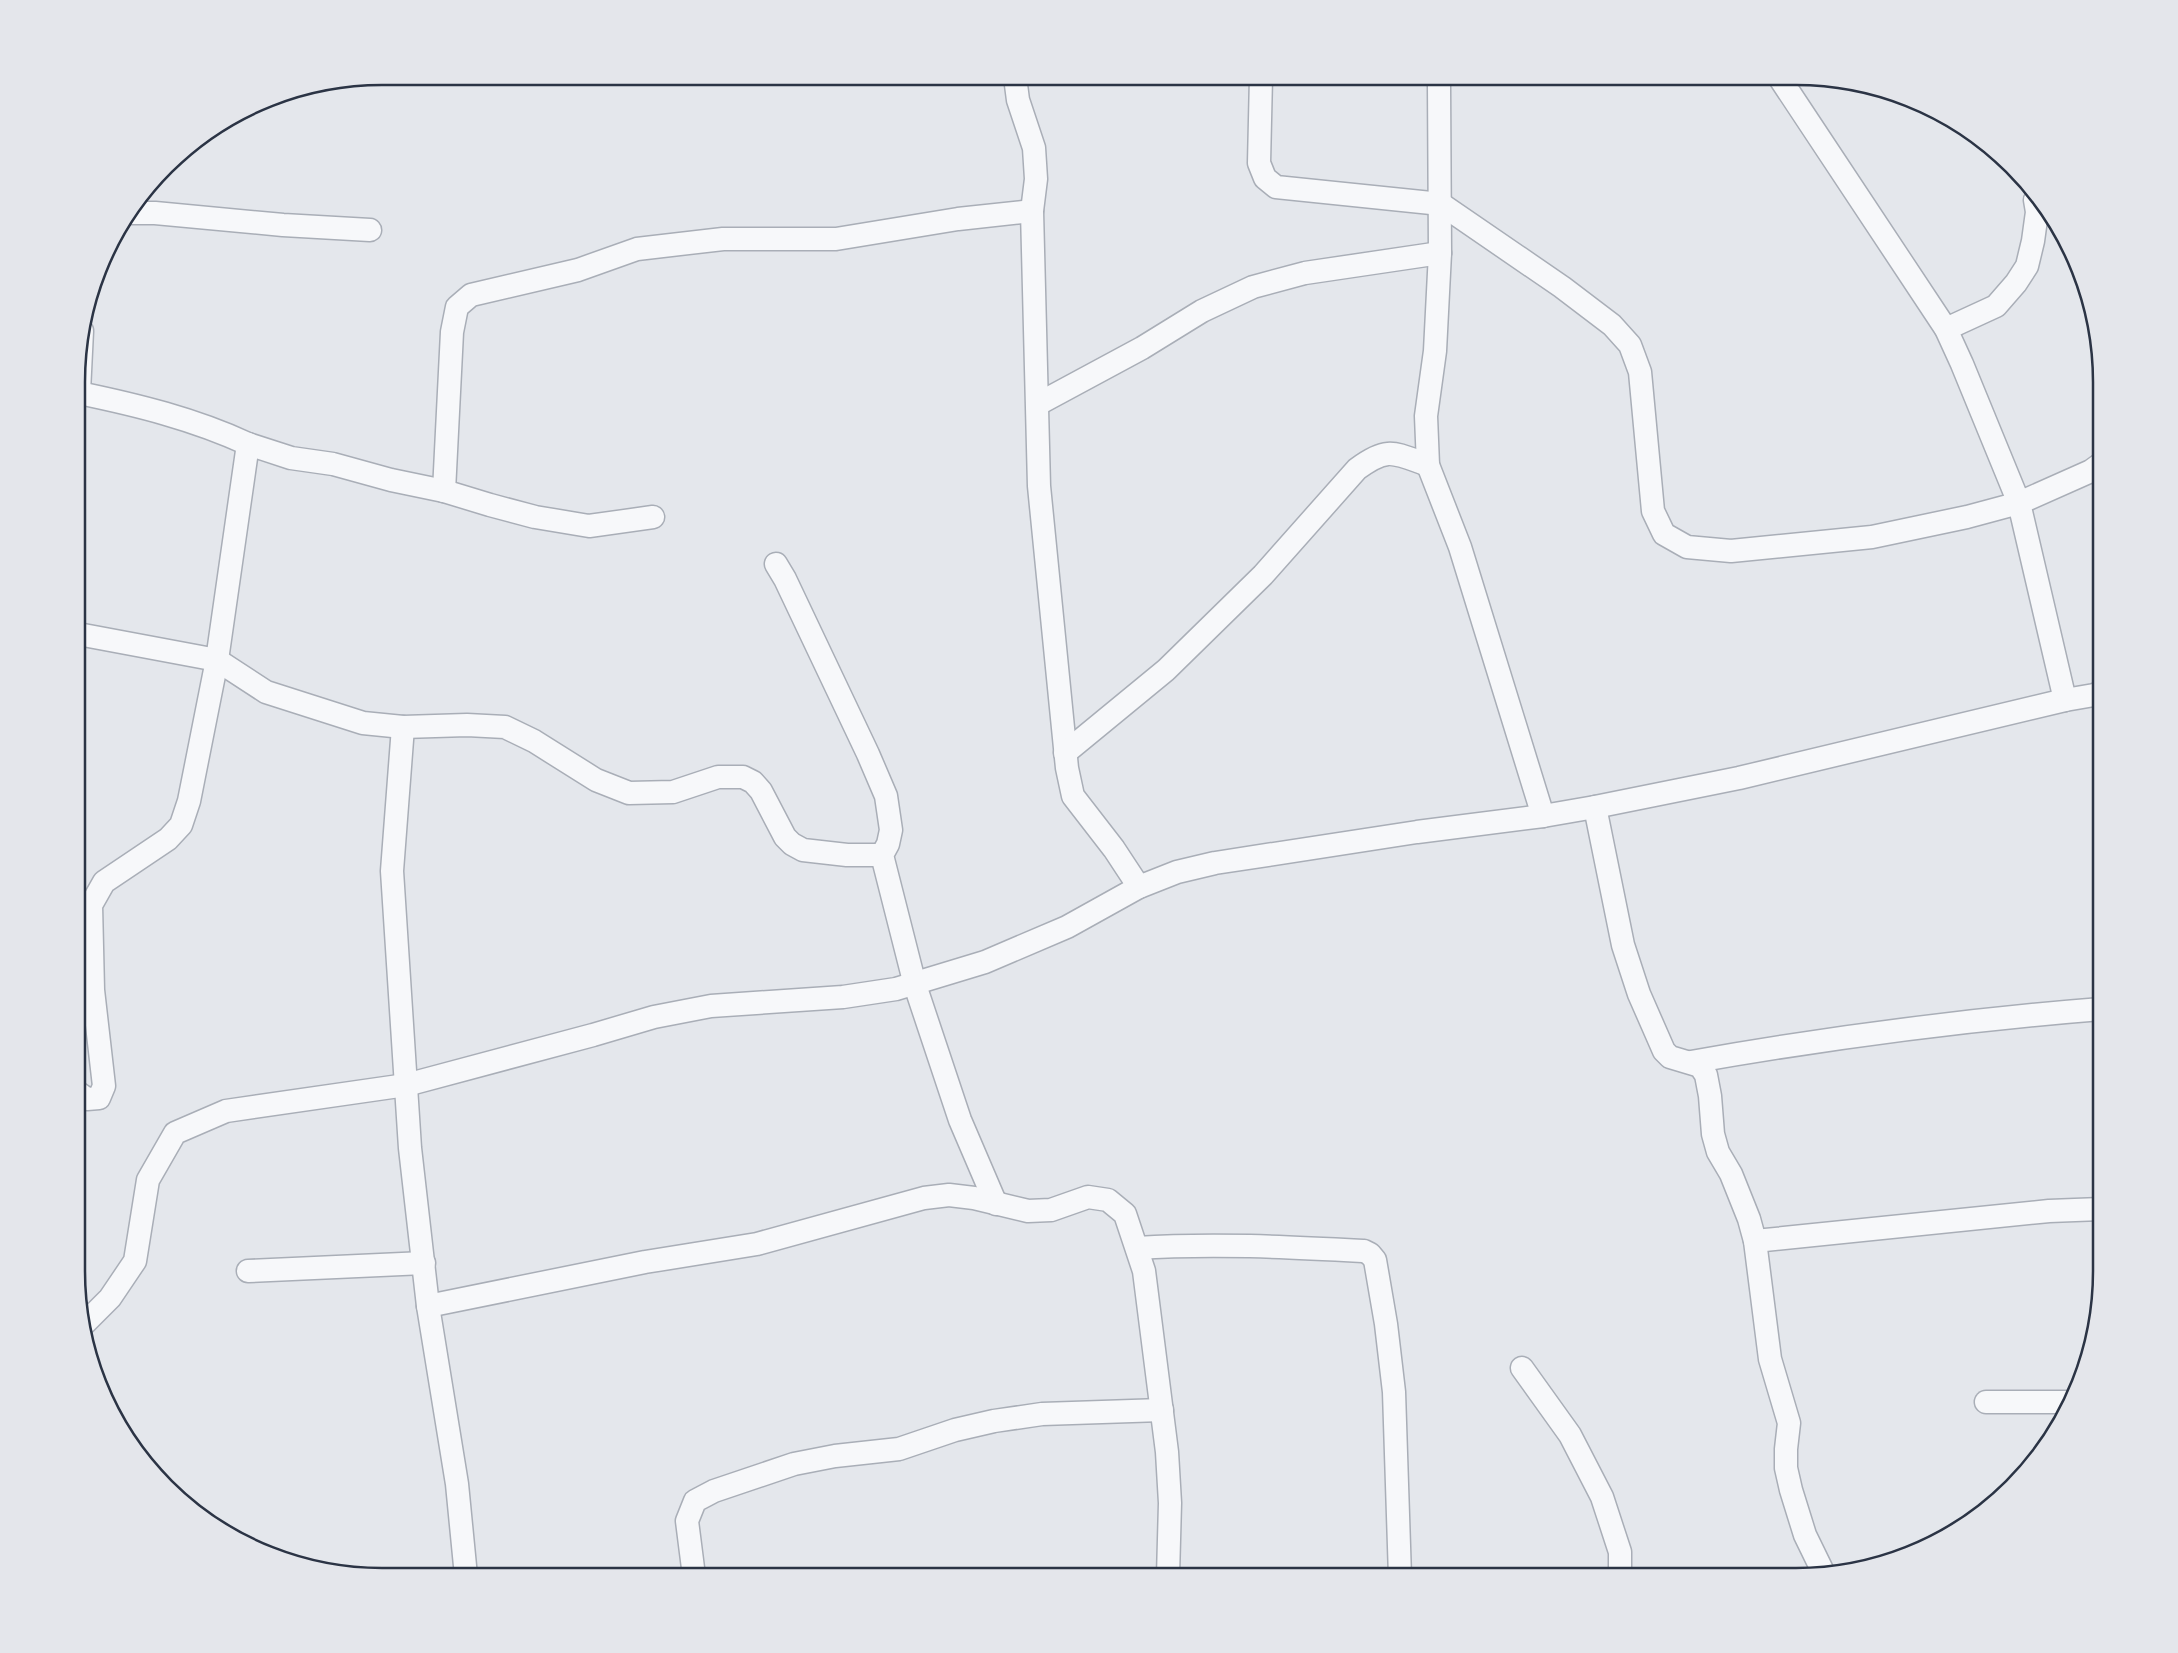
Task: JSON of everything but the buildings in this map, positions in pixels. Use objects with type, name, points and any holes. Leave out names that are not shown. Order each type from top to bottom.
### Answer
[{"type":"street","points":[[1016,85],[1018,100],[1034,148],[1036,179],[1032,211],[1039,486],[1066,768],[1073,796],[1110,844],[1139,887]]},
{"type":"street","points":[[1261,85],[1259,163],[1265,178],[1276,187],[1441,204],[1562,286],[1612,325],[1630,345],[1640,372],[1653,511],[1664,534],[1687,547],[1731,551],[1872,537],[1967,517],[2018,503],[2093,473]]},
{"type":"street","points":[[1437,85],[1441,204],[1440,253],[1434,350],[1426,416],[1428,465],[1460,548],[1543,816]]},
{"type":"street","points":[[1784,85],[1946,329],[1962,364],[2018,503],[2065,700]]},
{"type":"street","points":[[1946,329],[1996,306],[2016,283],[2027,266],[2033,241],[2036,207]]},
{"type":"street","points":[[444,491],[452,332],[457,307],[471,294],[578,270],[637,249],[723,239],[836,239],[958,219],[1032,211]]},
{"type":"street","points":[[138,213],[370,230]]},
{"type":"street","points":[[1038,404],[1142,348],[1202,310],[1253,286],[1305,273],[1440,253]]},
{"type":"street","points":[[85,393],[161,412],[291,458],[333,464],[392,480],[444,491],[535,517],[589,526],[653,518]]},
{"type":"street","points":[[85,1098],[99,1098],[104,1086],[93,990],[91,905],[104,882],[168,839],[181,826],[189,801],[217,660],[248,444]]},
{"type":"street","points":[[1065,753],[1166,670],[1264,575],[1358,469],[1375,456],[1394,452],[1428,465]]},
{"type":"street","points":[[776,564],[785,579],[868,754],[886,796],[891,830],[888,844],[882,855],[915,985],[960,1120],[996,1204]]},
{"type":"street","points":[[85,635],[217,660],[266,692],[363,723],[403,727],[467,725],[505,727],[534,740],[596,780],[629,794],[673,792],[718,777],[743,777],[753,782],[761,791],[785,837],[792,844],[803,850],[847,855],[882,855]]},
{"type":"street","points":[[89,1319],[110,1298],[135,1261],[148,1180],[175,1133],[226,1111],[406,1085],[593,1036],[654,1017],[711,1006],[843,997],[915,985],[985,962],[1020,948],[1067,927],[1139,887],[1177,872],[1215,863],[1595,807],[1740,778],[1965,726],[2065,700],[2093,696]]},
{"type":"street","points":[[403,727],[392,870],[410,1148],[428,1306],[457,1484],[465,1568]]},
{"type":"street","points":[[1595,807],[1623,945],[1639,994],[1664,1051],[1670,1056],[1700,1066],[1706,1075],[1713,1134],[1718,1152],[1731,1174],[1749,1219],[1755,1241],[1770,1358],[1789,1423],[1786,1468],[1805,1535],[1820,1567]]},
{"type":"street","points":[[1691,1062],[1803,1042],[1974,1021],[2093,1010]]},
{"type":"street","points":[[428,1306],[645,1262],[757,1244],[924,1198],[948,1195],[974,1198],[1028,1211],[1051,1210],[1088,1197],[1108,1200],[1125,1214],[1144,1270],[1162,1410],[1170,1503],[1168,1568]]},
{"type":"street","points":[[1755,1241],[2049,1211],[2093,1209]]},
{"type":"street","points":[[1137,1248],[1190,1244],[1249,1245],[1364,1251],[1370,1254],[1374,1260],[1380,1287],[1394,1392],[1400,1568]]},
{"type":"street","points":[[248,1271],[424,1263]]},
{"type":"street","points":[[1522,1368],[1570,1435],[1602,1497],[1620,1552],[1620,1568]]},
{"type":"street","points":[[1986,1402],[2062,1402]]},
{"type":"street","points":[[693,1568],[687,1521],[695,1501],[714,1491],[794,1464],[835,1456],[872,1454],[899,1449],[955,1430],[994,1421],[1042,1414],[1162,1410]]}]
